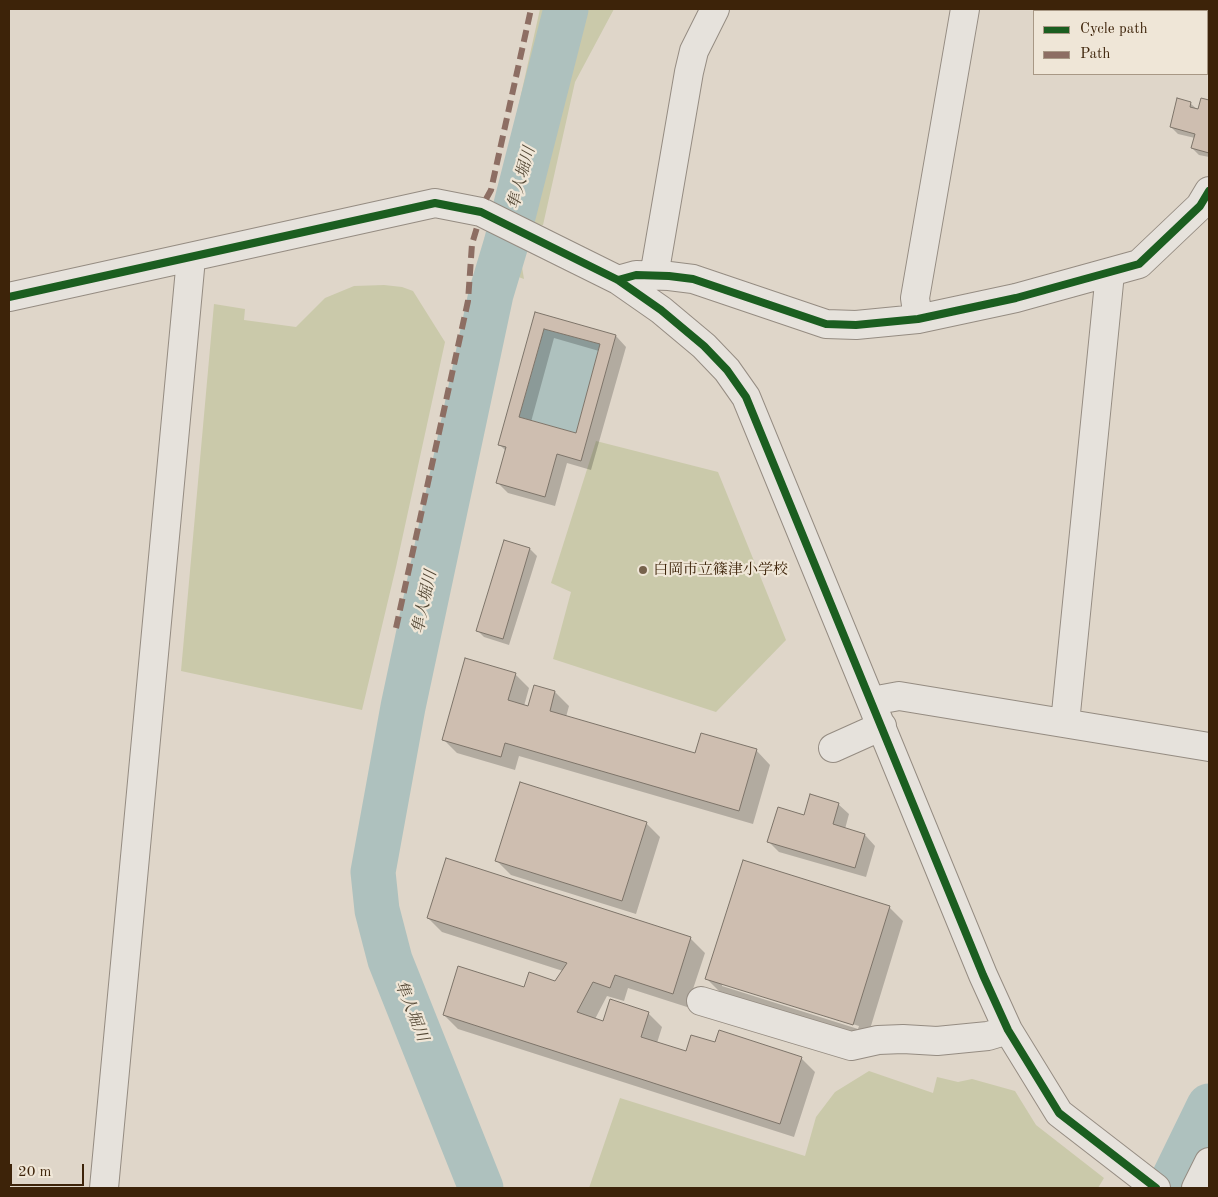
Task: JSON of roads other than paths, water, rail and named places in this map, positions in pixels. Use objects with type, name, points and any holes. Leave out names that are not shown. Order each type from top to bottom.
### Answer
[{"type":"street","points":[[654,276],[689,72],[694,51],[715,9]]},
{"type":"street","points":[[918,318],[915,298],[965,9]]},
{"type":"street","points":[[618,280],[636,275],[693,280],[826,324],[856,325],[918,318],[1016,298],[1139,264],[1200,206],[1209,191]]},
{"type":"street","points":[[9,296],[435,203],[481,212],[618,280],[661,310],[704,346],[727,370],[746,397],[983,975],[1008,1030],[1059,1113],[1152,1185]]},
{"type":"street","points":[[104,1188],[190,269],[188,258]]},
{"type":"street","points":[[1065,723],[1110,273]]},
{"type":"street","points":[[872,701],[899,696],[1209,747]]},
{"type":"street","points":[[833,748],[882,726]]},
{"type":"street","points":[[701,1001],[851,1046],[878,1040],[937,1041],[988,1036],[1008,1030]]},
{"type":"street","points":[[1196,1188],[1209,1162]]},
{"type":"waterway","name":"隼人堀川","points":[[481,1188],[390,960],[377,910],[373,872],[403,707],[491,294],[506,244],[566,9]]},
{"type":"waterway","points":[[1169,1188],[1209,1106]]},
{"type":"place","name":"白岡市立篠津小学校","points":[[643,570]]}]
